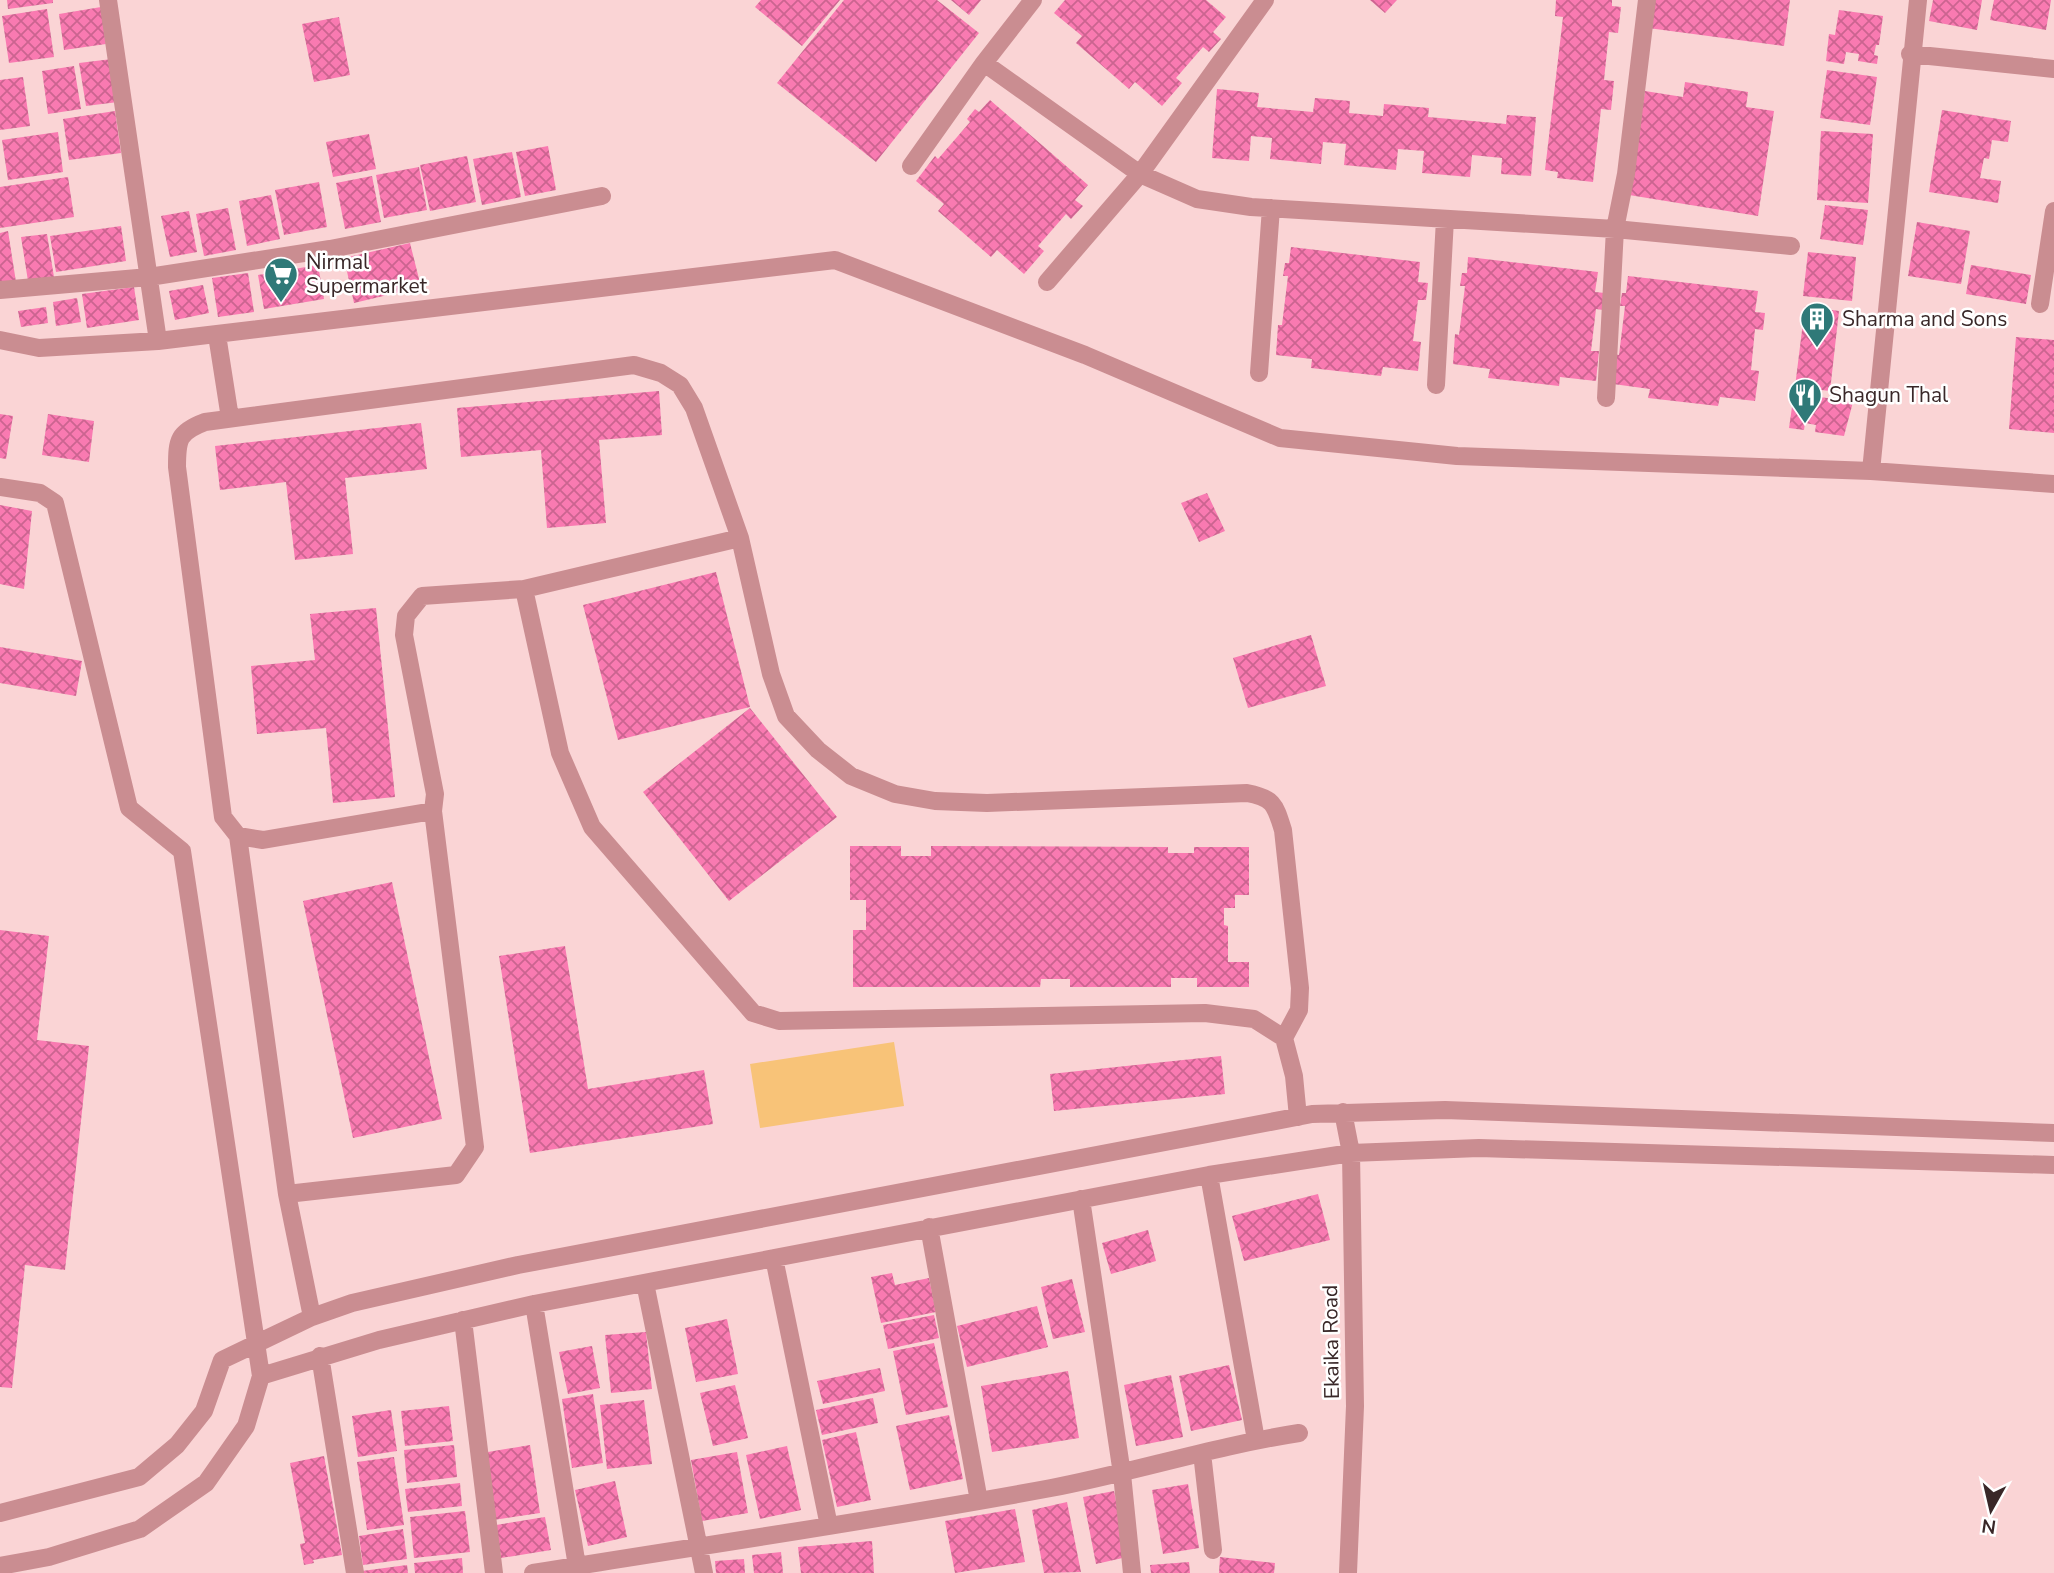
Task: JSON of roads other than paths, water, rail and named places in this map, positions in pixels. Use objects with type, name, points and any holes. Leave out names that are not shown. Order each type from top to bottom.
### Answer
[{"type":"street","points":[[108,0],[158,341]]},
{"type":"street","points":[[911,166],[984,63],[1033,0]]},
{"type":"street","points":[[1047,282],[1140,174],[1265,0]]},
{"type":"street","points":[[1606,398],[1615,229],[1626,174],[1647,0]]},
{"type":"street","points":[[1871,471],[1917,0]]},
{"type":"street","points":[[1910,54],[2054,69]]},
{"type":"street","points":[[984,63],[1140,174],[1197,199],[1271,208],[1615,229],[1791,246]]},
{"type":"street","points":[[0,290],[149,277],[330,249],[602,196]]},
{"type":"street","points":[[1259,373],[1271,208]]},
{"type":"street","points":[[2040,304],[2054,211]]},
{"type":"street","points":[[1436,385],[1445,219]]},
{"type":"street","points":[[0,340],[39,348],[158,341],[835,260],[1085,355],[1280,438],[1457,456],[1871,471],[2054,484]]},
{"type":"street","points":[[217,335],[230,418]]},
{"type":"street","points":[[312,1317],[287,1194],[238,836],[223,817],[177,467],[177,444],[187,428],[230,418],[634,365],[661,373],[680,385],[694,408],[740,538],[771,674],[786,716],[818,750],[851,776],[895,794],[935,801],[987,803],[1247,793],[1265,797],[1276,807],[1283,830],[1300,988],[1299,1010],[1284,1038]]},
{"type":"street","points":[[0,487],[40,493],[55,503],[129,808],[182,851],[261,1376],[246,1426],[205,1483],[141,1528],[49,1557],[0,1566]]},
{"type":"street","points":[[287,1194],[456,1175],[475,1147],[433,811],[435,793],[404,635],[406,616],[422,596],[524,589],[740,538]]},
{"type":"street","points":[[524,589],[560,753],[592,827],[752,1013],[779,1021],[1205,1013],[1254,1019],[1284,1038],[1294,1076],[1298,1117]]},
{"type":"street","points":[[238,836],[263,840],[433,811]]},
{"type":"street","points":[[0,1513],[139,1477],[177,1445],[204,1411],[222,1360],[312,1317],[352,1303],[518,1265],[1298,1117],[1343,1112],[1445,1110],[2054,1133]]},
{"type":"street","name":"Ekaika Road","points":[[1343,1112],[1351,1153],[1354,1406],[1348,1573]]},
{"type":"street","points":[[261,1376],[320,1356],[534,1304],[1209,1175],[1351,1153],[1479,1148],[2054,1165]]},
{"type":"street","points":[[1209,1175],[1256,1440]]},
{"type":"street","points":[[1081,1199],[1122,1474],[1132,1573]]},
{"type":"street","points":[[929,1227],[979,1501]]},
{"type":"street","points":[[774,1258],[829,1526]]},
{"type":"street","points":[[645,1283],[704,1573]]},
{"type":"street","points":[[534,1304],[577,1566]]},
{"type":"street","points":[[463,1320],[494,1573]]},
{"type":"street","points":[[320,1356],[355,1573]]},
{"type":"street","points":[[533,1573],[979,1501],[1122,1474],[1256,1440],[1299,1433]]},
{"type":"street","points":[[1202,1453],[1213,1550]]},
{"type":"place","name":"Nirmal Supermarket","points":[[281,304]]},
{"type":"place","name":"Sharma and Sons","points":[[1817,349]]},
{"type":"place","name":"Shagun Thal","points":[[1805,425]]}]
